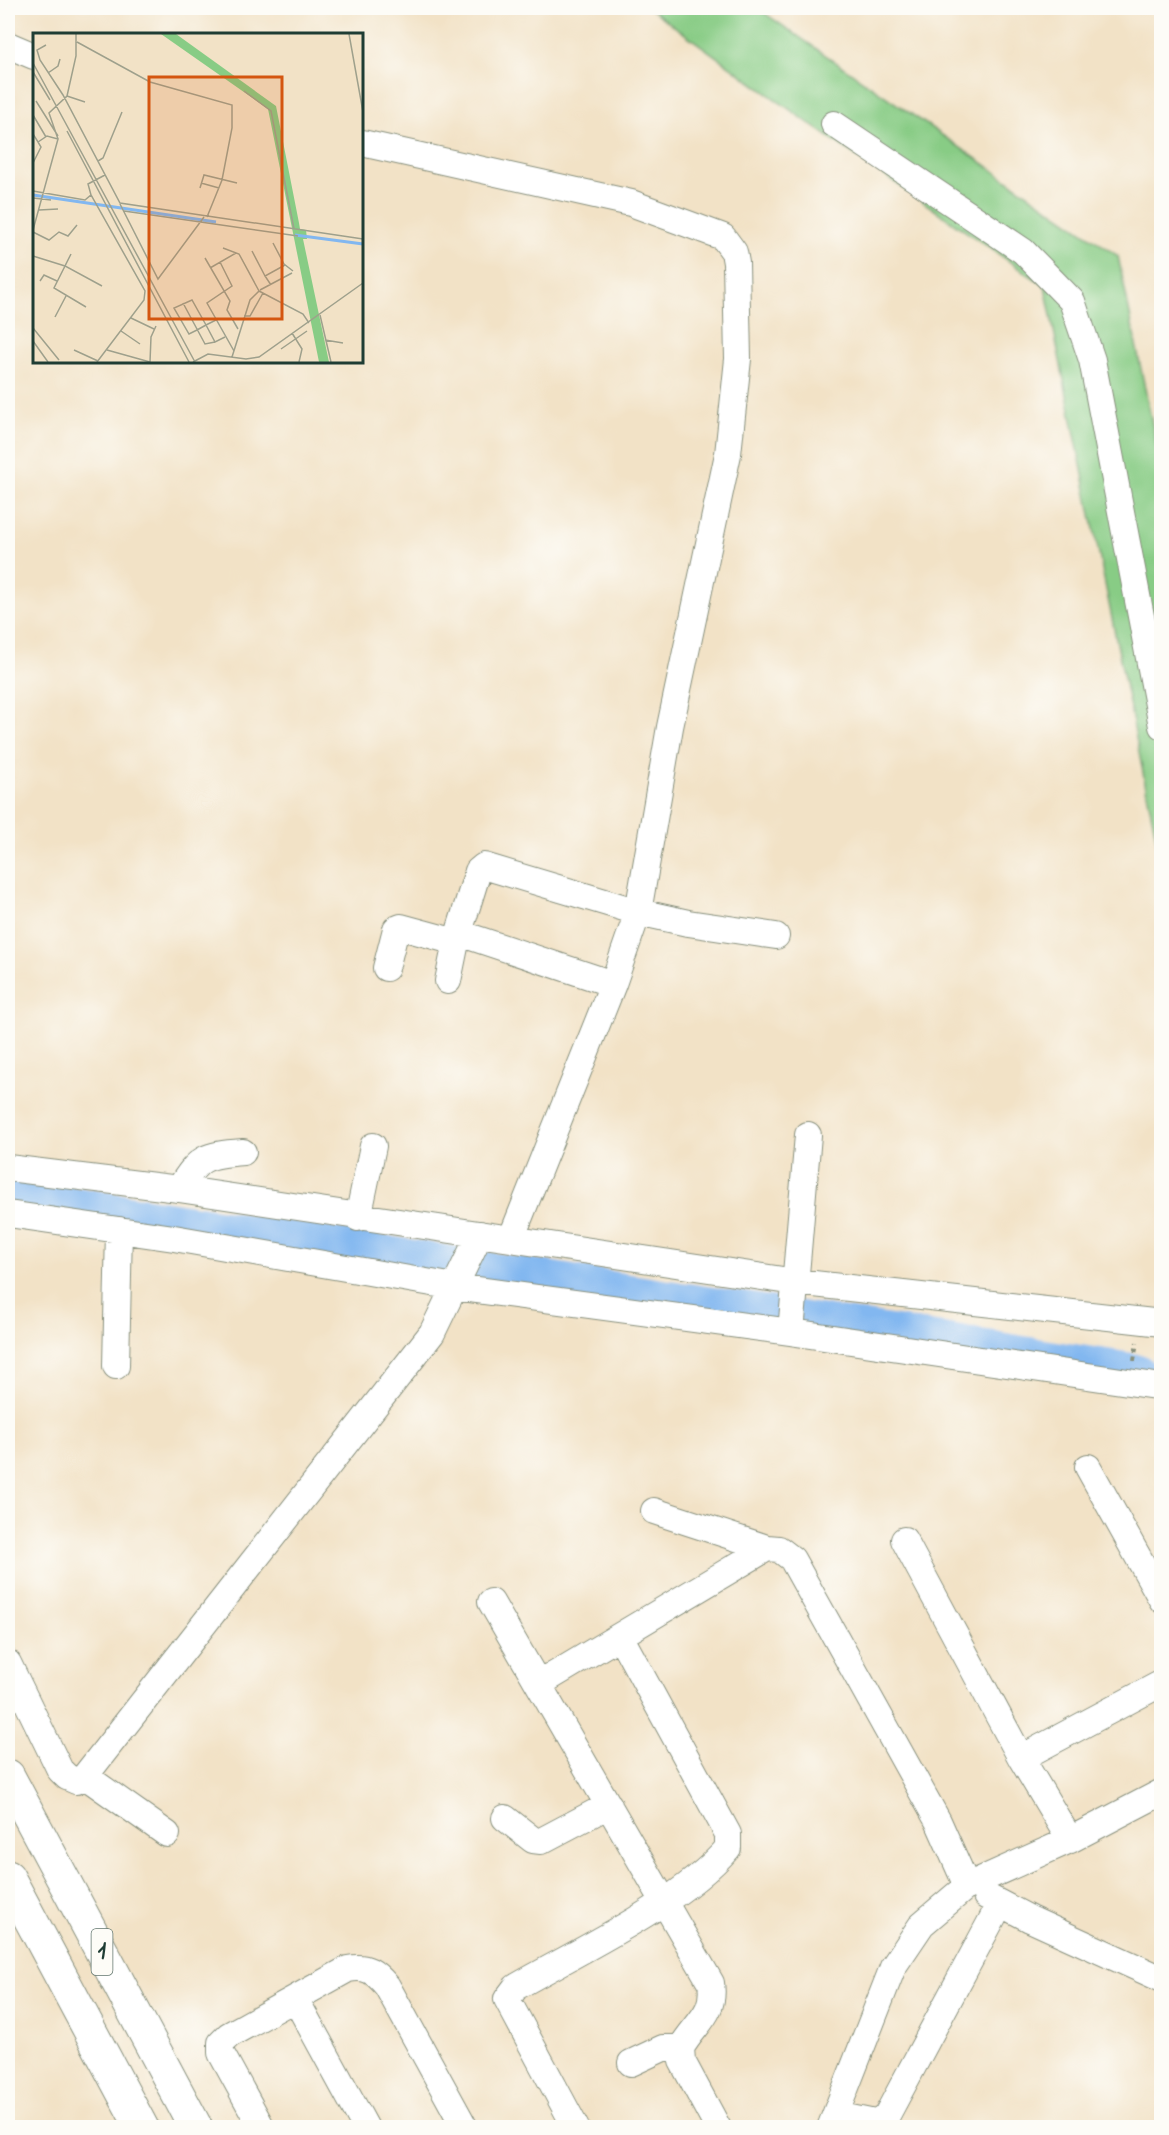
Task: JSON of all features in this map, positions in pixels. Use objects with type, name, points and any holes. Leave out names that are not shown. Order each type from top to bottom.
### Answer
[{"type":"highway","name":"1","points":[[8,1776],[196,2127]]},
{"type":"highway","name":"1","points":[[8,1877],[142,2127]]},
{"type":"street","points":[[8,45],[33,56]]},
{"type":"street","points":[[834,124],[1023,251],[1072,301],[1092,360],[1161,726]]},
{"type":"street","points":[[363,143],[631,203],[723,237],[734,252],[738,359],[728,454],[670,727],[638,912],[613,984],[512,1239]]},
{"type":"street","points":[[448,981],[458,937],[478,871],[484,866],[638,912],[688,923],[776,936]]},
{"type":"street","points":[[386,968],[396,929],[401,927],[458,937],[613,984]]},
{"type":"street","points":[[792,1327],[807,1136]]},
{"type":"street","points":[[358,1218],[373,1146]]},
{"type":"street","points":[[179,1189],[195,1164],[221,1153],[243,1152]]},
{"type":"street","points":[[8,1168],[179,1189],[479,1238],[512,1239],[796,1288],[1161,1323]]},
{"type":"street","points":[[8,1214],[460,1276],[1161,1387]]},
{"type":"street","points":[[116,1366],[119,1230]]},
{"type":"street","points":[[8,1663],[60,1770],[67,1777],[76,1781],[85,1776],[113,1737],[432,1333],[479,1238]]},
{"type":"street","points":[[1088,1467],[1161,1600]]},
{"type":"street","points":[[654,1511],[767,1548],[779,1549],[792,1559],[938,1821],[967,1886],[1000,1904],[1161,1979]]},
{"type":"street","points":[[904,1540],[1021,1758],[1070,1840]]},
{"type":"street","points":[[539,1684],[767,1548]]},
{"type":"street","points":[[491,1602],[711,1983],[713,1996],[710,2010],[681,2048],[682,2061],[718,2127]]},
{"type":"street","points":[[576,2127],[507,1999],[516,1987],[664,1902],[719,1858],[728,1848],[728,1834],[620,1636]]},
{"type":"street","points":[[1021,1758],[1161,1683]]},
{"type":"street","points":[[85,1776],[167,1834]]},
{"type":"street","points":[[1000,1904],[887,2115],[880,2122],[875,2123],[833,2121],[893,1967],[922,1924],[967,1886],[1070,1840],[1161,1792]]},
{"type":"street","points":[[505,1818],[533,1840],[542,1841],[609,1805]]},
{"type":"street","points":[[262,2127],[221,2053],[221,2043],[229,2035],[296,2000],[348,1969],[361,1966],[375,1971],[387,1986],[465,2127]]},
{"type":"street","points":[[296,2000],[366,2127]]},
{"type":"street","points":[[631,2063],[663,2049],[681,2048]]},
{"type":"path","points":[[1134,1364],[1137,1337]]},
{"type":"green space","points":[[649,8],[757,8],[1118,256],[1161,467],[1161,862],[1045,286],[807,122]]},
{"type":"waterway","points":[[8,1193],[1138,1371]]}]
